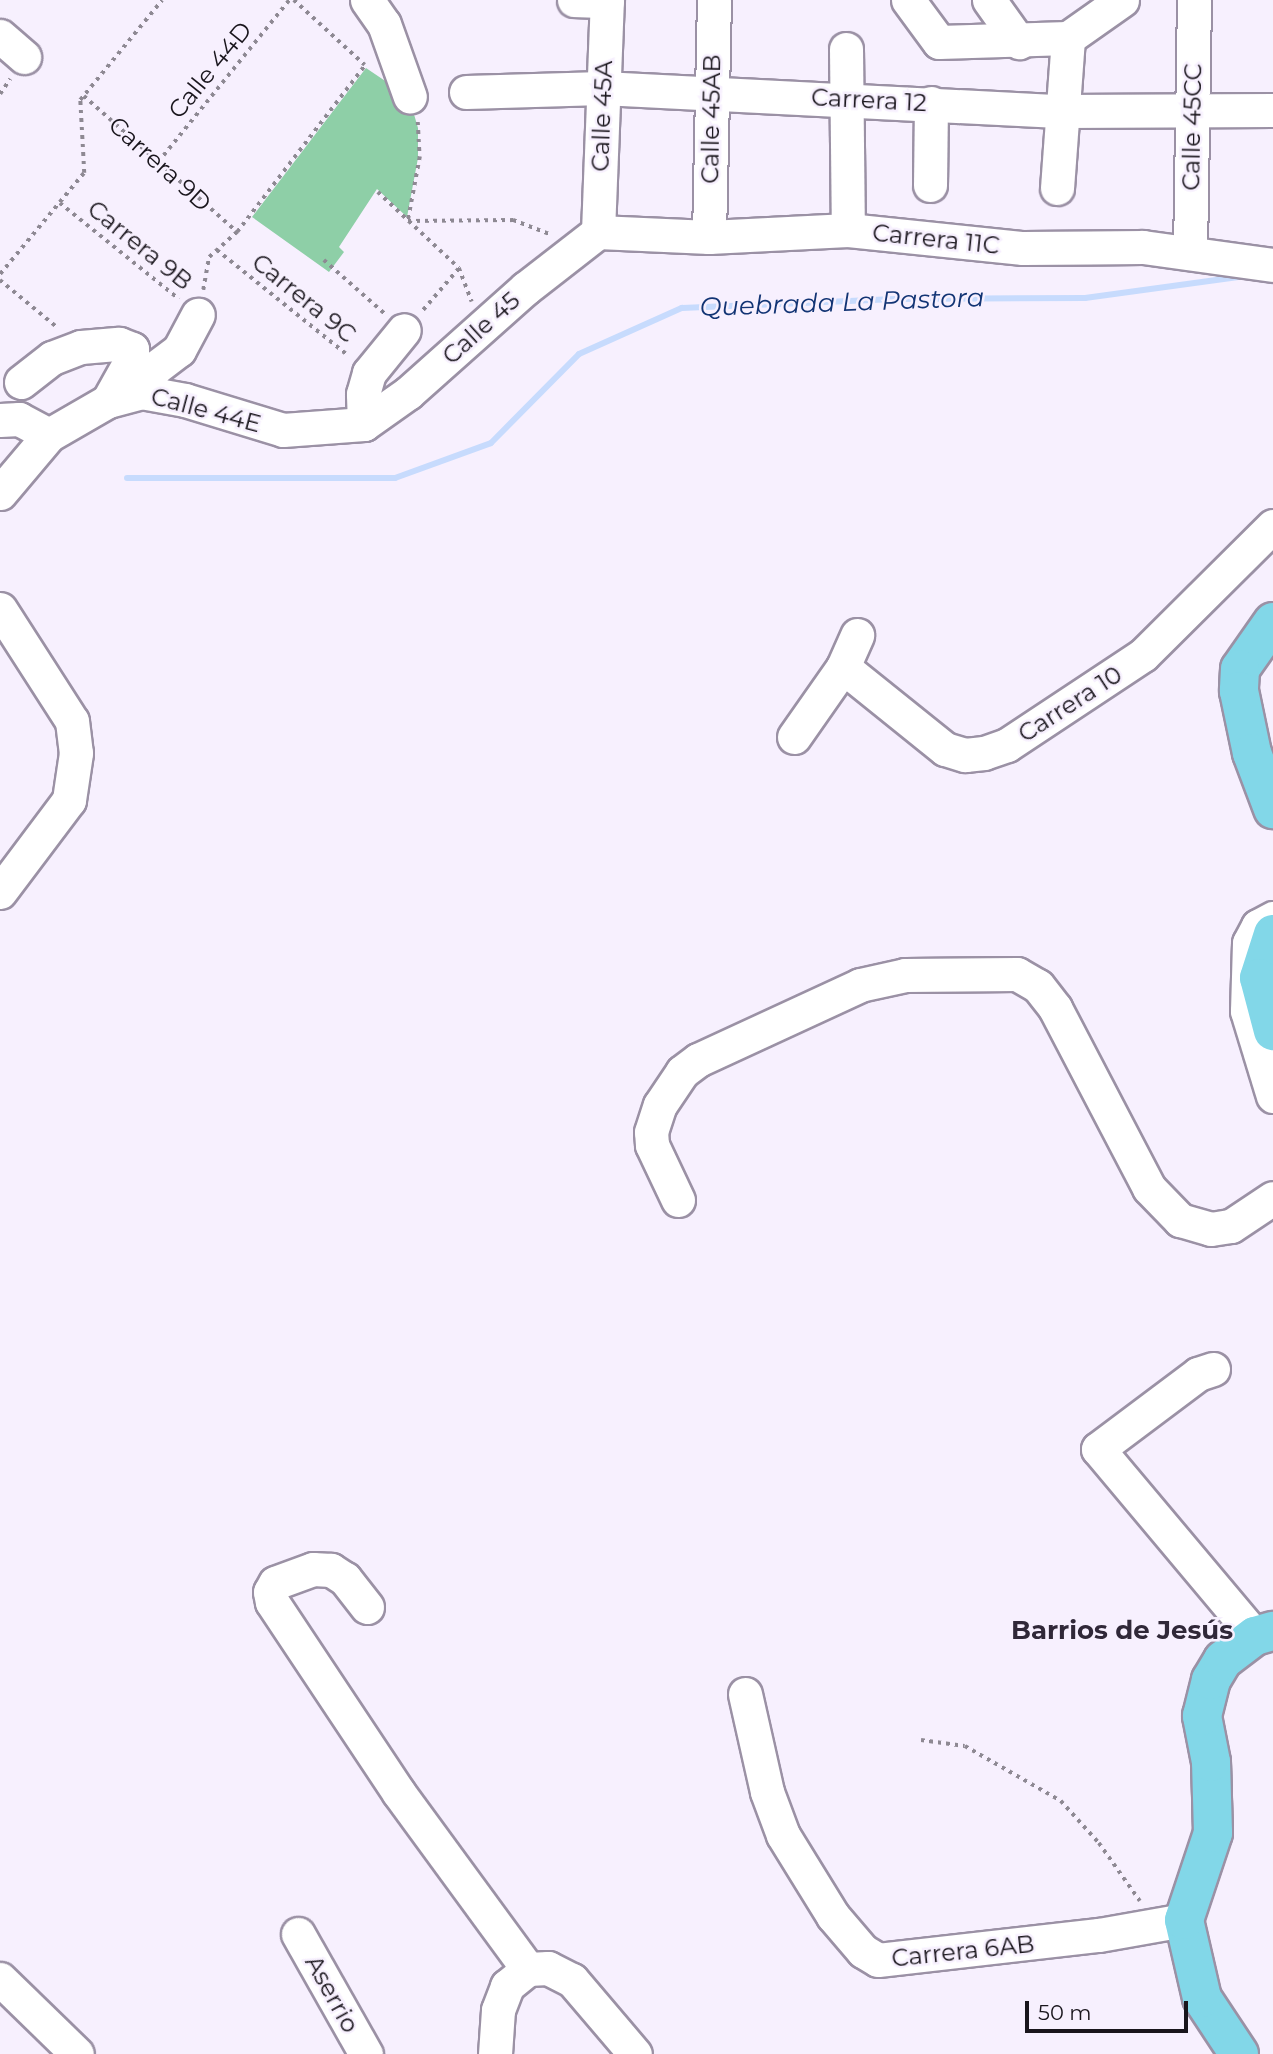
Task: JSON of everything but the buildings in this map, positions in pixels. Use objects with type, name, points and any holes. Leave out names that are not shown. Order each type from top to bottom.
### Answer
[{"type":"main road","points":[[1273,622],[1240,669],[1259,733],[1273,809]]},
{"type":"main road","points":[[1272,935],[1259,978],[1273,1031]]},
{"type":"main road","points":[[1239,2054],[1202,1998],[1167,1923],[1213,1833],[1211,1762],[1202,1716],[1210,1680],[1223,1660],[1264,1634]]},
{"type":"street","points":[[367,0],[384,24],[410,97]]},
{"type":"street","points":[[574,0],[607,0]]},
{"type":"street","name":"Calle 45A","points":[[592,239],[607,0]]},
{"type":"street","name":"Calle 45AB","points":[[709,237],[714,0]]},
{"type":"street","points":[[908,0],[939,42],[1019,41],[1079,20],[1122,0]]},
{"type":"street","points":[[989,0],[1019,41]]},
{"type":"street","name":"Calle 45CC","points":[[1190,253],[1194,0]]},
{"type":"street","points":[[1057,188],[1063,111],[1079,20]]},
{"type":"street","points":[[846,48],[848,230]]},
{"type":"street","name":"Carrera 12","points":[[466,92],[602,88],[848,98],[1063,111],[1191,114],[1273,110]]},
{"type":"street","points":[[930,103],[930,185]]},
{"type":"street","name":"Carrera 11C","points":[[592,239],[709,237],[848,230],[1023,248],[1143,247],[1273,265]]},
{"type":"street","name":"Calle 45","points":[[364,424],[408,393],[484,323],[592,239]]},
{"type":"street","points":[[141,393],[155,368],[179,350],[198,315]]},
{"type":"street","points":[[364,424],[363,394],[369,373],[404,330]]},
{"type":"street","points":[[21,382],[52,358],[80,347],[119,344],[132,349],[108,401]]},
{"type":"street","name":"Calle 44E","points":[[0,493],[49,435],[108,401],[141,393],[185,400],[283,430],[364,424]]},
{"type":"street","points":[[0,420],[19,419],[49,435]]},
{"type":"street","name":"Carrera 10","points":[[843,667],[945,749],[965,755],[984,754],[1007,745],[1143,655],[1273,526]]},
{"type":"street","points":[[0,609],[72,721],[76,753],[69,800],[0,892]]},
{"type":"street","points":[[794,737],[843,667],[857,635]]},
{"type":"street","points":[[1272,935],[1258,926],[1249,943],[1247,1010],[1273,1096]]},
{"type":"street","points":[[678,1200],[652,1145],[651,1132],[660,1105],[682,1072],[698,1060],[860,985],[905,975],[1017,974],[1038,986],[1055,1008],[1149,1188],[1180,1220],[1211,1229],[1231,1226],[1273,1198]]},
{"type":"street","points":[[1213,1369],[1198,1374],[1098,1449],[1264,1634]]},
{"type":"street","points":[[367,1607],[345,1578],[331,1570],[313,1569],[275,1583],[270,1592],[272,1602],[399,1793],[528,1969]]},
{"type":"street","name":"Carrera 6AB","points":[[745,1694],[767,1793],[783,1835],[833,1916],[863,1951],[878,1960],[1167,1923]]},
{"type":"street","name":"Aserrio","points":[[298,1934],[366,2054]]},
{"type":"street","points":[[495,2054],[498,2010],[507,1986],[528,1969],[548,1968],[572,1980],[635,2054]]},
{"type":"street","points":[[0,1979],[77,2054]]},
{"type":"path","points":[[0,274],[84,173],[80,100],[162,0]]},
{"type":"path","name":"Calle 44D","points":[[158,162],[289,0]]},
{"type":"path","points":[[198,315],[209,257],[237,232],[365,65],[294,0]]},
{"type":"path","name":"Carrera 9D","points":[[83,95],[237,232]]},
{"type":"path","points":[[408,221],[420,158],[420,127],[410,97]]},
{"type":"path","points":[[377,192],[459,268],[484,323]]},
{"type":"path","name":"Carrera 9B","points":[[60,202],[198,315]]},
{"type":"path","points":[[408,221],[513,220],[592,239]]},
{"type":"path","name":"Carrera 9C","points":[[217,250],[369,373]]},
{"type":"path","points":[[324,260],[404,330],[459,268]]},
{"type":"path","points":[[0,280],[80,347]]},
{"type":"path","points":[[921,1740],[965,1746],[1061,1801],[1139,1898],[1167,1923]]},
{"type":"green space","points":[[366,68],[409,97],[418,128],[418,158],[407,217],[377,189],[339,247],[344,252],[329,272],[252,217]]},
{"type":"waterway","name":"Quebrada La Pastora","points":[[127,478],[395,478],[491,443],[579,354],[682,308],[895,299],[1085,298],[1246,276]]},
{"type":"district","name":"Barrios de Jesús","points":[[1122,1631]]}]
